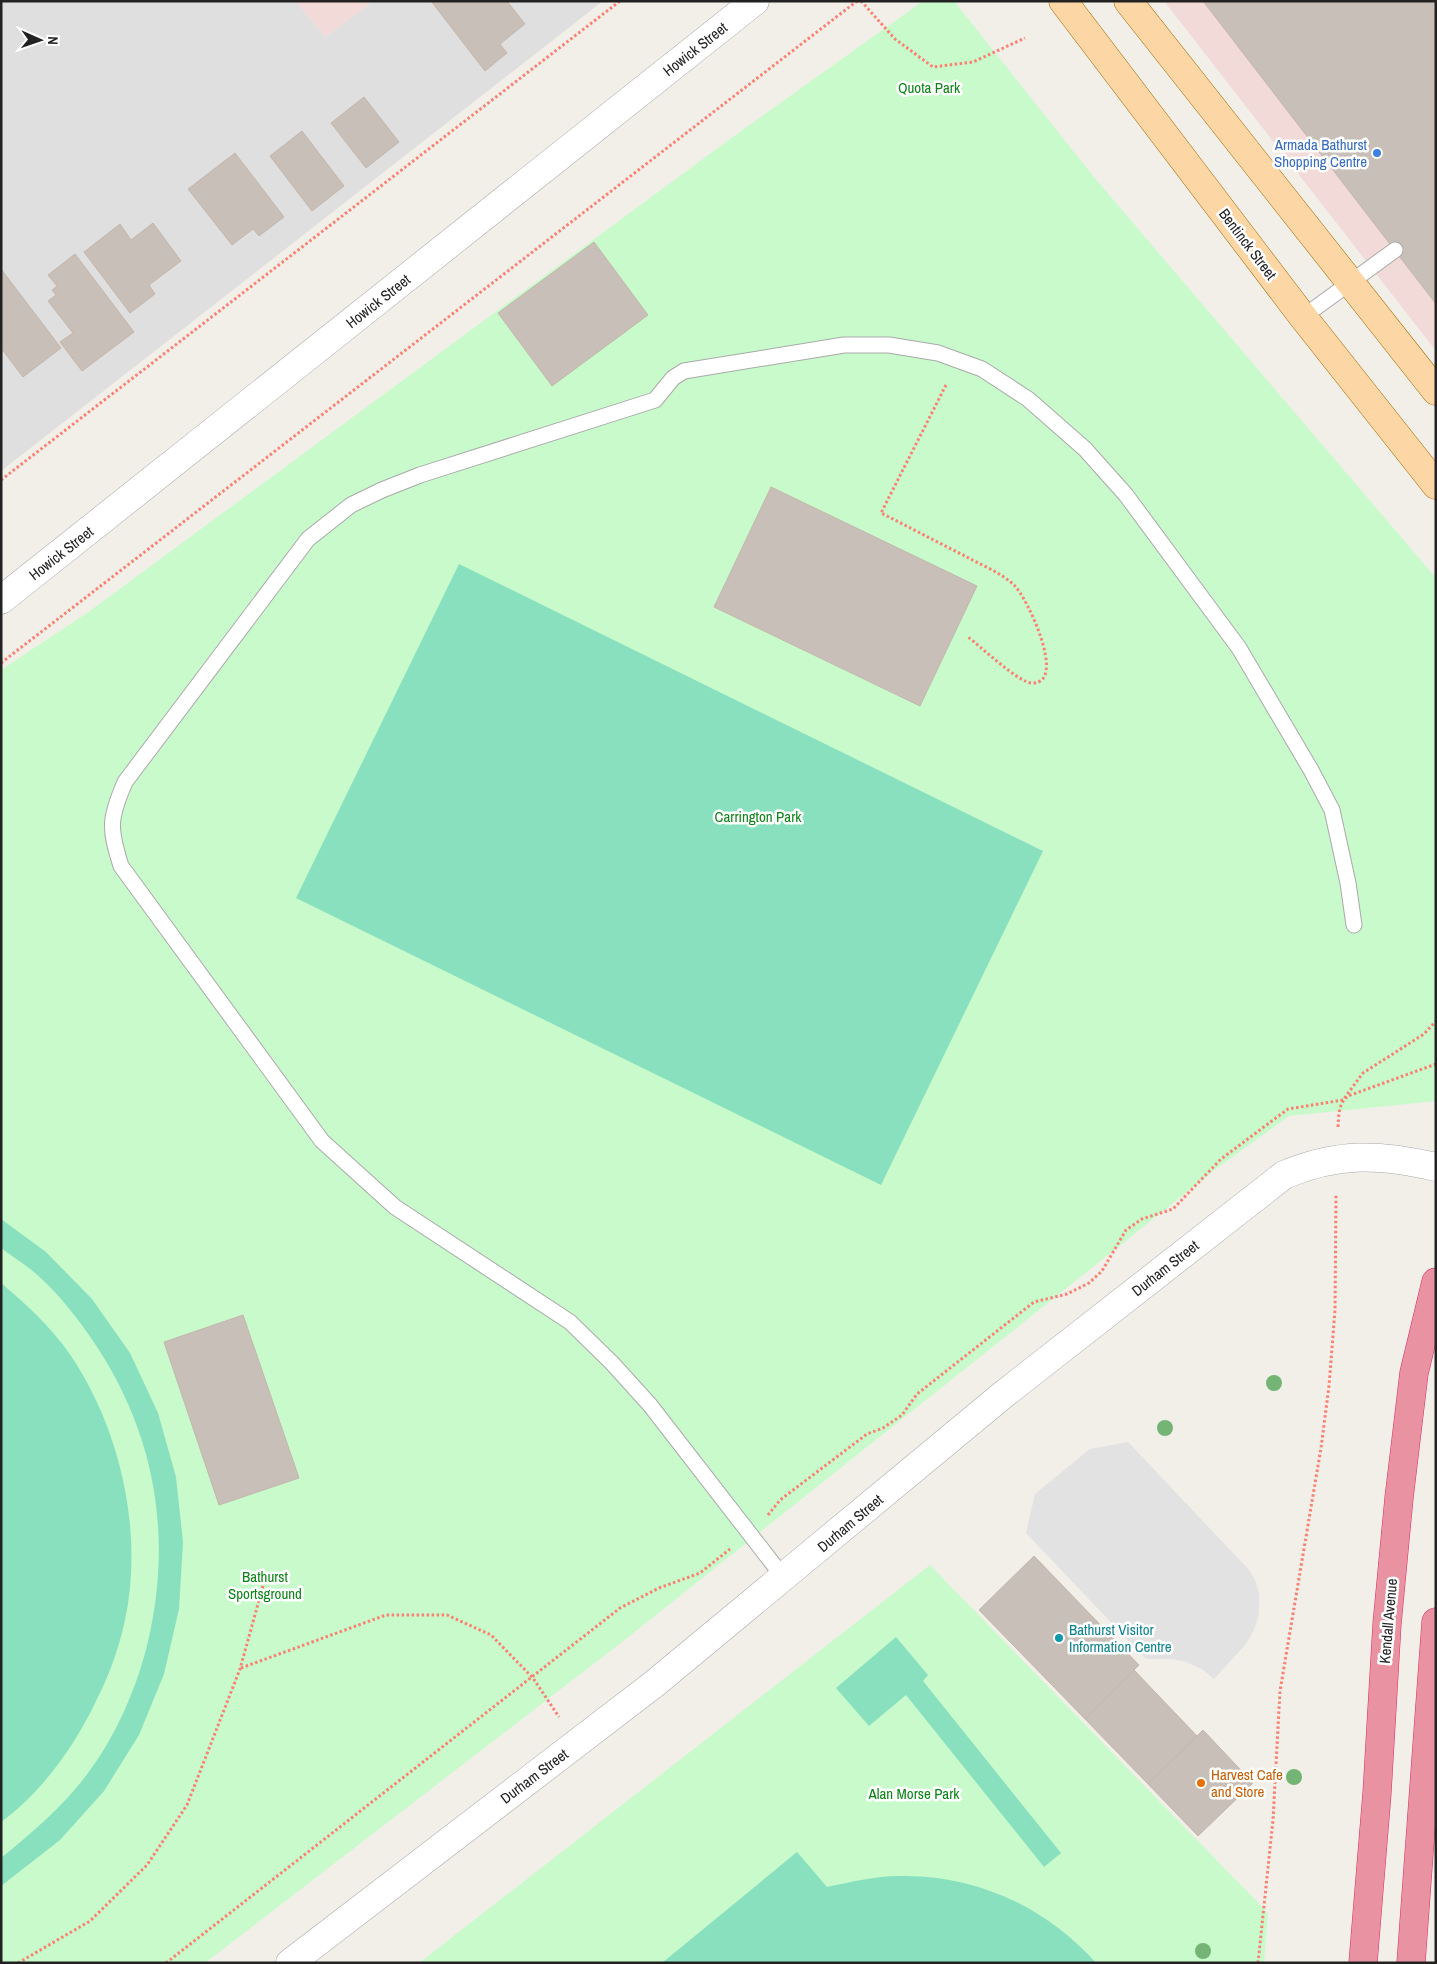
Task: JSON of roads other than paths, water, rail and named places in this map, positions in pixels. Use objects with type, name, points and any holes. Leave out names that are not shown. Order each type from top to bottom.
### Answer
[{"type":"highway","name":"Kendall Avenue","points":[[1363,1963],[1377,1793],[1387,1624],[1399,1498],[1414,1374],[1436,1282]]},
{"type":"highway","points":[[1411,1963],[1436,1622]]},
{"type":"main road","name":"Bentinck Street","points":[[1063,1],[1303,317],[1436,485]]},
{"type":"main road","points":[[1128,1],[1436,391]]},
{"type":"street","name":"Howick Street","points":[[1,600],[755,1]]},
{"type":"street","name":"Durham Street","points":[[290,1963],[654,1684],[1004,1394],[1284,1175],[1308,1165],[1336,1158],[1370,1157],[1403,1159],[1436,1167]]},
{"type":"lane","points":[[1303,317],[1395,250]]},
{"type":"lane","points":[[784,1578],[650,1405],[612,1363],[570,1322],[395,1207],[322,1141],[121,866],[112,838],[112,817],[126,782],[308,538],[351,505],[382,490],[420,475],[655,400],[673,378],[684,371],[844,345],[889,345],[938,353],[959,360],[982,369],[1028,399],[1085,449],[1126,495],[1239,648],[1311,770],[1332,810],[1348,883],[1354,925]]},
{"type":"place","name":"Armada Bathurst Shopping Centre","points":[[1377,153]]},
{"type":"place","name":"Bathurst Visitor Information Centre","points":[[1059,1638]]},
{"type":"place","name":"Harvest Cafe and Store","points":[[1201,1783]]},
{"type":"park label","name":"Quota Park","points":[[929,87]]},
{"type":"park label","name":"Carrington Park","points":[[758,816]]},
{"type":"park label","name":"Bathurst Sportsground","points":[[265,1584]]},
{"type":"park label","name":"Alan Morse Park","points":[[914,1793]]}]
